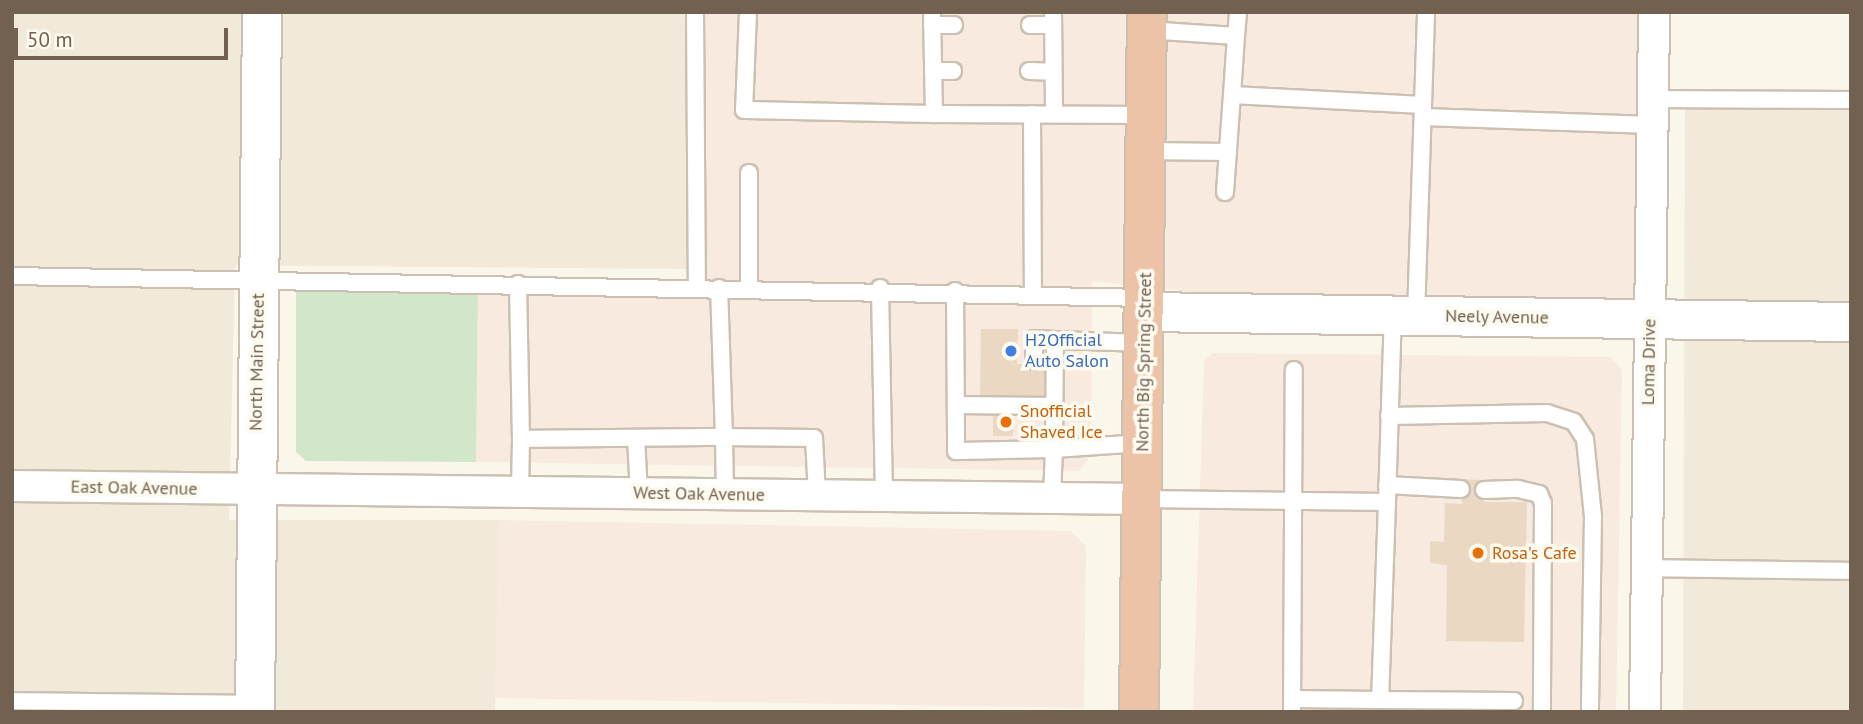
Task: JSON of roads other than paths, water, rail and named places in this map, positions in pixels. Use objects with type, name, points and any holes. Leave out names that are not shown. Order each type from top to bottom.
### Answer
[{"type":"highway","name":"North Big Spring Street","points":[[1139,712],[1147,21]]},
{"type":"street","name":"North Main Street","points":[[255,708],[262,12]]},
{"type":"street","name":"Loma Drive","points":[[1645,712],[1654,12]]},
{"type":"street","name":"Neely Avenue","points":[[1145,318],[1404,316],[1851,322]]},
{"type":"street","name":"East Oak Avenue","points":[[12,486],[256,489]]},
{"type":"street","name":"West Oak Avenue","points":[[256,489],[1141,499]]},
{"type":"lane","points":[[695,12],[697,288]]},
{"type":"lane","points":[[748,12],[744,110],[1054,114],[1228,152]]},
{"type":"lane","points":[[1225,192],[1238,12]]},
{"type":"lane","points":[[1380,700],[1390,416],[1404,316],[1423,111],[1426,12]]},
{"type":"lane","points":[[934,114],[932,18],[954,25]]},
{"type":"lane","points":[[1030,25],[1053,19],[1054,114]]},
{"type":"lane","points":[[1147,21],[1236,36]]},
{"type":"lane","points":[[933,71],[953,71]]},
{"type":"lane","points":[[1029,71],[1054,72]]},
{"type":"lane","points":[[1232,95],[1423,111],[1653,112],[1851,100]]},
{"type":"lane","points":[[1032,114],[1033,293]]},
{"type":"lane","points":[[749,173],[749,288]]},
{"type":"lane","points":[[12,276],[697,288],[880,288],[1033,293],[1145,318]]},
{"type":"lane","points":[[518,284],[520,492]]},
{"type":"lane","points":[[719,288],[726,495]]},
{"type":"lane","points":[[880,288],[884,496]]},
{"type":"lane","points":[[955,291],[956,451],[1054,449],[1142,443]]},
{"type":"lane","points":[[1034,361],[1034,339],[1055,340],[1145,318]]},
{"type":"lane","points":[[1052,498],[1055,340]]},
{"type":"lane","points":[[1294,370],[1292,705],[1380,700],[1514,701]]},
{"type":"lane","points":[[956,405],[1035,403],[1054,406]]},
{"type":"lane","points":[[1390,416],[1547,413],[1574,422],[1585,439],[1593,516],[1590,712]]},
{"type":"lane","points":[[636,438],[639,494]]},
{"type":"lane","points":[[521,439],[814,438],[817,495]]},
{"type":"lane","points":[[1387,485],[1461,489]]},
{"type":"lane","points":[[1484,490],[1518,489],[1539,494],[1543,503],[1542,712]]},
{"type":"lane","points":[[1141,499],[1387,502]]},
{"type":"lane","points":[[1647,568],[1851,571]]},
{"type":"lane","points":[[12,701],[255,708]]},
{"type":"place","name":"H2Official Auto Salon","points":[[1011,351]]},
{"type":"place","name":"Snofficial Shaved Ice","points":[[1006,422]]},
{"type":"place","name":"Rosa's Cafe","points":[[1478,553]]}]
